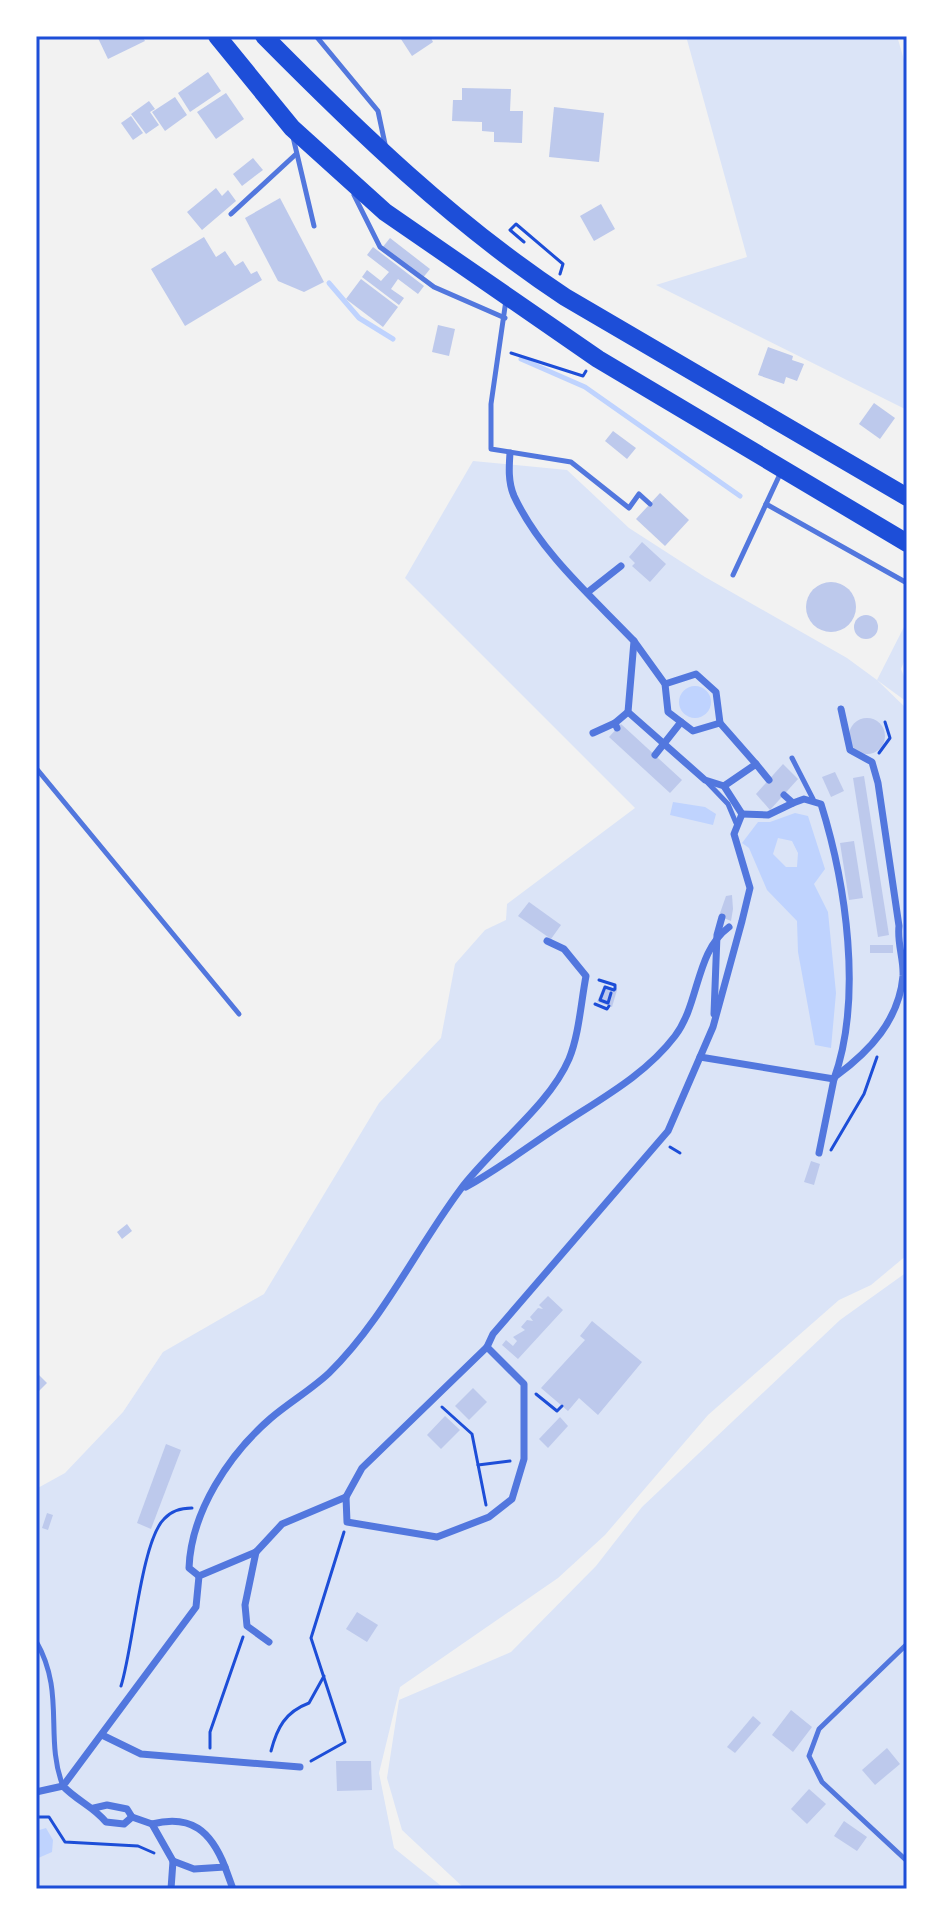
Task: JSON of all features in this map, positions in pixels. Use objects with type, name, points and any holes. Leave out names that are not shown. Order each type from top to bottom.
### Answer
[{"type":"highway","points":[[217,36],[292,128],[385,212],[505,308],[907,543]]},
{"type":"highway","points":[[264,36],[421,188],[552,289],[907,497]]},
{"type":"street","points":[[510,453],[510,482],[515,497],[553,555],[634,641],[665,684],[668,712],[693,731],[720,723]]},
{"type":"street","points":[[588,592],[621,566]]},
{"type":"street","points":[[593,733],[616,726],[628,712],[634,641]]},
{"type":"street","points":[[665,684],[696,674],[716,692],[720,723],[769,780]]},
{"type":"street","points":[[835,1077],[885,1032],[905,975],[872,762],[850,750],[841,709]]},
{"type":"street","points":[[628,712],[705,780],[726,789],[742,814]]},
{"type":"street","points":[[655,755],[666,745],[681,722]]},
{"type":"street","points":[[726,789],[756,764]]},
{"type":"street","points":[[784,795],[793,803]]},
{"type":"street","points":[[742,814],[768,815],[793,803],[813,799],[821,804],[841,886],[849,989],[842,1056],[819,1153]]},
{"type":"street","points":[[487,1347],[524,1384],[524,1459],[512,1499],[489,1517],[437,1537],[347,1522],[346,1497],[362,1468],[487,1347],[493,1334],[668,1131],[713,1027],[750,888],[736,845],[736,823],[742,814]]},
{"type":"street","points":[[460,1189],[497,1170],[564,1123],[620,1090],[675,1036],[687,1015],[722,917]]},
{"type":"street","points":[[717,935],[729,927]]},
{"type":"street","points":[[713,1027],[717,935]]},
{"type":"street","points":[[199,1576],[189,1568],[190,1546],[211,1492],[240,1449],[339,1360],[404,1277],[460,1189],[542,1099],[569,1059],[586,976],[564,949],[547,941]]},
{"type":"street","points":[[700,1057],[835,1077]]},
{"type":"street","points":[[199,1576],[256,1552],[282,1524],[346,1497]]},
{"type":"street","points":[[256,1552],[245,1605],[247,1626],[269,1642]]},
{"type":"street","points":[[36,1792],[63,1786],[102,1735],[196,1607],[199,1576]]},
{"type":"street","points":[[102,1735],[141,1754],[300,1767]]},
{"type":"street","points":[[63,1786],[77,1801],[94,1808],[106,1822],[124,1824],[132,1817]]},
{"type":"street","points":[[94,1808],[107,1805],[127,1809],[132,1817],[152,1824],[173,1819],[203,1830],[217,1845],[233,1889]]},
{"type":"street","points":[[152,1824],[173,1861],[171,1889]]},
{"type":"street","points":[[173,1861],[194,1869],[225,1867]]},
{"type":"lane","points":[[316,36],[378,111],[388,157]]},
{"type":"lane","points":[[292,128],[295,155],[314,226]]},
{"type":"lane","points":[[231,214],[295,155]]},
{"type":"lane","points":[[343,173],[380,247],[434,287],[505,308],[491,404],[491,449],[571,462],[629,508],[639,494],[650,504]]},
{"type":"lane","points":[[733,575],[781,471]]},
{"type":"lane","points":[[766,504],[907,583]]},
{"type":"lane","points":[[792,758],[813,799]]},
{"type":"lane","points":[[36,768],[239,1014]]},
{"type":"lane","points":[[705,780],[728,804],[736,823]]},
{"type":"lane","points":[[36,1641],[54,1686],[55,1766],[63,1786]]},
{"type":"lane","points":[[907,1644],[819,1729],[809,1756],[822,1782],[907,1861]]},
{"type":"path","points":[[524,242],[510,230],[516,224],[563,264],[559,277]]},
{"type":"path","points":[[500,350],[583,376],[586,370],[575,363]]},
{"type":"path","points":[[872,762],[890,738],[885,722]]},
{"type":"path","points":[[586,976],[615,985],[613,991]]},
{"type":"path","points":[[581,1000],[607,1009],[609,1006]]},
{"type":"path","points":[[819,1153],[826,1155],[839,1142],[864,1094],[885,1032]]},
{"type":"path","points":[[670,1147],[680,1153]]},
{"type":"path","points":[[524,1384],[557,1411],[562,1406]]},
{"type":"path","points":[[433,1399],[472,1434],[489,1517]]},
{"type":"path","points":[[478,1465],[524,1459]]},
{"type":"path","points":[[117,1699],[126,1670],[150,1549],[163,1519],[182,1508],[205,1509]]},
{"type":"path","points":[[300,1767],[345,1742],[311,1638],[347,1522]]},
{"type":"path","points":[[210,1746],[210,1732],[243,1638]]},
{"type":"path","points":[[267,1764],[278,1727],[295,1708],[309,1703],[324,1676]]},
{"type":"path","points":[[36,1817],[49,1817],[65,1842],[138,1846],[173,1861]]},
{"type":"shaded area","points":[[686,36],[897,36],[907,70],[907,410],[656,285],[747,257]]},
{"type":"shaded area","points":[[473,461],[567,470],[629,528],[705,577],[847,658],[877,680],[907,709],[907,1255],[871,1285],[839,1300],[708,1415],[605,1535],[558,1578],[400,1687],[379,1773],[394,1848],[445,1889],[36,1889],[36,1489],[65,1473],[123,1412],[163,1352],[264,1294],[379,1103],[441,1038],[455,964],[485,930],[506,920],[507,904],[635,808],[405,578]]},
{"type":"shaded area","points":[[907,621],[907,654],[901,669],[907,684],[907,702],[877,680]]},
{"type":"shaded area","points":[[907,1272],[907,1889],[465,1889],[402,1830],[387,1778],[399,1700],[511,1652],[596,1566],[642,1507],[840,1320]]},
{"type":"water","points":[[695,686],[707,690],[711,702],[707,714],[695,718],[683,714],[679,702],[683,690]]},
{"type":"water","points":[[673,802],[705,807],[716,814],[713,825],[670,815]]},
{"type":"water","points":[[795,813],[808,816],[825,869],[814,884],[828,912],[836,993],[831,1048],[815,1045],[798,952],[797,921],[767,890],[749,848],[742,843],[758,822],[770,822]],"holes":[[[778,838],[792,841],[798,853],[797,867],[786,867],[773,854]]]},
{"type":"water","points":[[46,1828],[53,1840],[52,1852],[36,1859],[36,1831]]},
{"type":"building","points":[[97,36],[142,36],[145,41],[108,59]]},
{"type":"building","points":[[399,36],[430,36],[433,42],[412,56]]},
{"type":"building","points":[[208,72],[221,91],[190,112],[178,93]]},
{"type":"building","points":[[462,88],[511,89],[510,111],[523,111],[522,143],[494,142],[494,132],[482,131],[482,122],[452,121],[453,100],[462,100]]},
{"type":"building","points":[[226,93],[244,119],[216,139],[197,112]]},
{"type":"building","points":[[175,97],[187,115],[165,131],[152,112]]},
{"type":"building","points":[[149,101],[155,109],[150,112],[159,125],[146,134],[131,114]]},
{"type":"building","points":[[554,107],[604,113],[599,162],[549,157]]},
{"type":"building","points":[[131,116],[143,133],[133,140],[121,123]]},
{"type":"building","points":[[253,158],[263,170],[242,186],[233,174]]},
{"type":"building","points":[[216,188],[222,196],[228,190],[236,201],[202,230],[187,212]]},
{"type":"building","points":[[280,198],[324,282],[304,292],[278,281],[245,218]]},
{"type":"building","points":[[601,204],[615,229],[594,241],[580,216]]},
{"type":"building","points":[[204,237],[216,257],[225,251],[235,266],[243,261],[251,274],[257,271],[262,280],[185,326],[151,269]]},
{"type":"building","points":[[390,238],[430,269],[422,279],[382,248]]},
{"type":"building","points":[[373,247],[424,286],[418,294],[398,279],[391,289],[404,298],[399,305],[362,277],[367,270],[381,281],[389,272],[367,255]]},
{"type":"building","points":[[361,279],[398,307],[383,327],[346,299]]},
{"type":"building","points":[[438,325],[455,329],[449,356],[432,352]]},
{"type":"building","points":[[768,347],[793,356],[792,360],[804,364],[797,381],[786,377],[784,384],[758,375]]},
{"type":"building","points":[[874,403],[895,418],[880,439],[859,424]]},
{"type":"building","points":[[613,431],[636,448],[627,459],[605,441]]},
{"type":"building","points":[[660,493],[689,520],[665,546],[636,519]]},
{"type":"building","points":[[642,542],[666,564],[650,582],[632,566],[635,563],[629,557]]},
{"type":"building","points":[[831,582],[849,589],[856,607],[849,625],[831,632],[813,625],[806,607],[813,589]]},
{"type":"building","points":[[866,615],[875,618],[878,627],[875,636],[866,639],[857,636],[854,627],[857,618]]},
{"type":"building","points":[[867,718],[880,723],[885,736],[880,749],[867,754],[854,749],[849,736],[854,723]]},
{"type":"building","points":[[621,724],[682,780],[670,793],[609,737]]},
{"type":"building","points":[[783,764],[798,779],[770,810],[756,794]]},
{"type":"building","points":[[835,772],[844,791],[831,797],[822,777]]},
{"type":"building","points":[[864,776],[889,935],[878,937],[853,778]]},
{"type":"building","points":[[854,841],[863,898],[849,900],[840,843]]},
{"type":"building","points":[[732,895],[731,921],[719,916],[726,896]]},
{"type":"building","points":[[529,902],[561,925],[551,939],[518,916]]},
{"type":"building","points":[[870,945],[893,945],[893,953],[870,953]]},
{"type":"building","points":[[604,985],[617,990],[612,1007],[597,1002]]},
{"type":"building","points":[[811,1161],[820,1164],[814,1185],[804,1182]]},
{"type":"building","points":[[127,1224],[132,1231],[122,1239],[117,1232]]},
{"type":"building","points":[[548,1296],[563,1310],[518,1359],[502,1345],[506,1340],[513,1346],[517,1341],[513,1337],[525,1330],[521,1327],[527,1320],[533,1321],[530,1317],[538,1308],[543,1309],[539,1305]]},
{"type":"building","points":[[592,1321],[642,1362],[598,1415],[579,1398],[568,1411],[541,1388],[585,1340],[580,1336]]},
{"type":"building","points":[[36,1372],[47,1383],[36,1394]]},
{"type":"building","points":[[473,1388],[487,1402],[469,1420],[455,1406]]},
{"type":"building","points":[[445,1416],[460,1430],[441,1449],[427,1435]]},
{"type":"building","points":[[560,1417],[568,1426],[548,1448],[539,1439]]},
{"type":"building","points":[[166,1444],[181,1450],[151,1529],[137,1523]]},
{"type":"building","points":[[47,1513],[53,1515],[48,1530],[42,1528]]},
{"type":"building","points":[[357,1612],[378,1625],[367,1642],[346,1629]]},
{"type":"building","points":[[791,1710],[812,1727],[793,1752],[772,1735]]},
{"type":"building","points":[[753,1716],[761,1723],[735,1753],[727,1747]]},
{"type":"building","points":[[887,1748],[900,1764],[875,1785],[862,1770]]},
{"type":"building","points":[[336,1761],[371,1761],[372,1790],[337,1791]]},
{"type":"building","points":[[809,1789],[826,1804],[807,1824],[791,1809]]},
{"type":"building","points":[[844,1821],[867,1837],[857,1851],[834,1836]]},
{"type":"waterway","points":[[329,283],[359,318],[393,339]]},
{"type":"waterway","points":[[521,359],[585,387],[740,496]]}]
